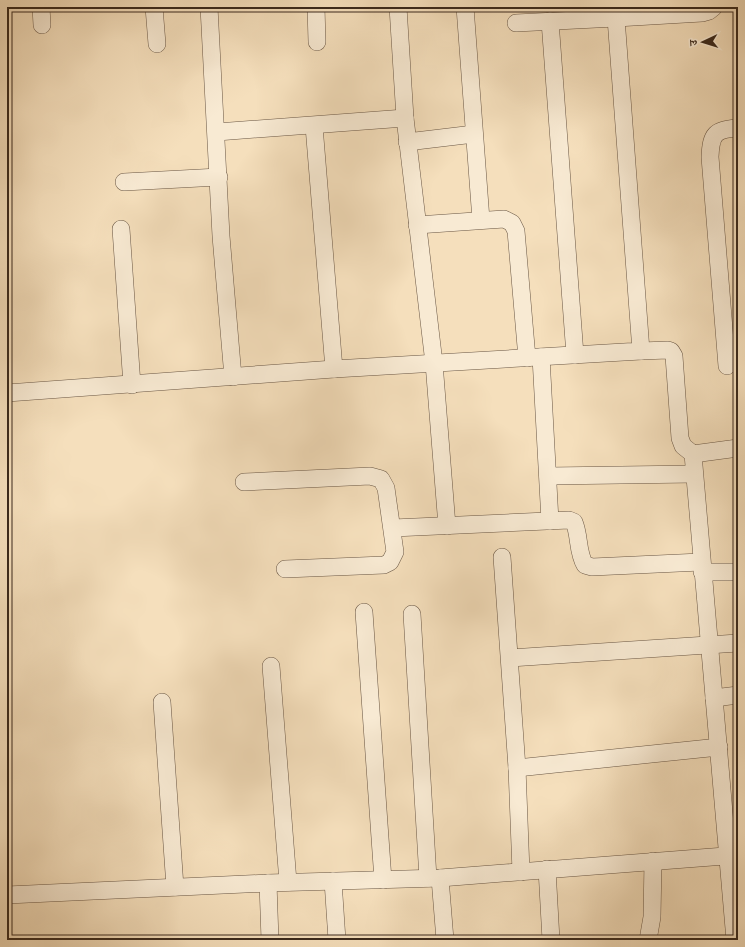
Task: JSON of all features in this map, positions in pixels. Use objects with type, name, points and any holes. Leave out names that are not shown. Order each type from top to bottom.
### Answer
[{"type":"street","points":[[41,7],[42,25]]},
{"type":"street","points":[[154,7],[157,44]]},
{"type":"street","points":[[209,7],[217,132],[221,236],[233,377]]},
{"type":"street","points":[[316,7],[317,42]]},
{"type":"street","points":[[398,7],[407,142],[434,363],[447,526]]},
{"type":"street","points":[[465,7],[481,220]]},
{"type":"street","points":[[516,23],[702,13],[709,11],[714,7]]},
{"type":"street","points":[[616,18],[641,351]]},
{"type":"street","points":[[550,21],[575,355]]},
{"type":"street","points":[[217,132],[314,126],[405,118]]},
{"type":"street","points":[[314,126],[334,369]]},
{"type":"street","points":[[727,366],[710,157],[711,143],[715,134],[723,129],[738,128]]},
{"type":"street","points":[[407,142],[474,134]]},
{"type":"street","points":[[124,182],[219,176]]},
{"type":"street","points":[[416,225],[481,220],[504,220],[512,223],[516,231],[534,357],[548,476],[550,521]]},
{"type":"street","points":[[121,230],[132,385]]},
{"type":"street","points":[[7,393],[334,369],[668,350],[671,351],[674,356],[680,438],[683,446],[693,454],[738,448]]},
{"type":"street","points":[[693,454],[714,698],[733,855],[737,940]]},
{"type":"street","points":[[548,476],[694,474]]},
{"type":"street","points":[[244,482],[370,476],[381,479],[386,488],[393,528],[395,552],[390,562],[384,565],[285,569]]},
{"type":"street","points":[[393,528],[569,520],[574,522],[581,558],[585,565],[592,567],[702,567],[738,572]]},
{"type":"street","points":[[502,557],[517,768],[521,872]]},
{"type":"street","points":[[364,612],[383,880]]},
{"type":"street","points":[[412,614],[434,878],[445,940]]},
{"type":"street","points":[[510,658],[738,643]]},
{"type":"street","points":[[271,666],[288,882]]},
{"type":"street","points":[[714,698],[738,695]]},
{"type":"street","points":[[162,702],[175,887]]},
{"type":"street","points":[[517,768],[719,747]]},
{"type":"street","points":[[7,894],[268,882],[434,878],[733,855]]},
{"type":"street","points":[[648,940],[652,917],[653,861]]},
{"type":"street","points":[[547,869],[551,940]]},
{"type":"street","points":[[333,881],[337,940]]},
{"type":"street","points":[[268,882],[270,940]]}]
